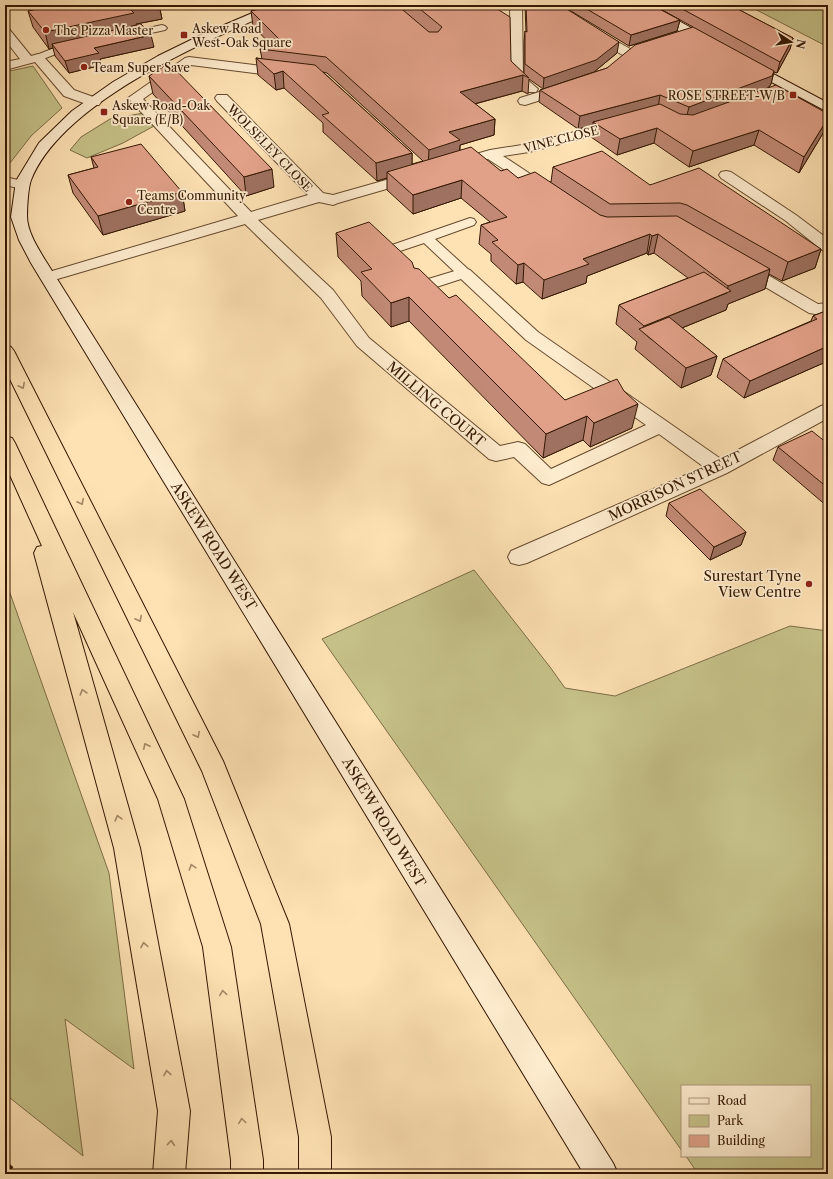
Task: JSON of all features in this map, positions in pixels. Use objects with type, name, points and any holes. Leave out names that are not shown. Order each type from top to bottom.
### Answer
[{"type":"highway","points":[[5,351],[214,770],[275,924],[315,1137],[315,1174]]},
{"type":"highway","points":[[5,443],[171,799],[217,947],[247,1167]]},
{"type":"highway","points":[[27,490],[127,848],[174,1111],[168,1174]]},
{"type":"street","name":"ASKEW ROAD WEST","points":[[281,5],[222,30],[181,50],[126,80],[94,102],[62,127],[42,148],[31,164],[22,184],[19,200],[19,218],[28,242],[48,277],[602,1174]]},
{"type":"street","points":[[516,5],[517,77],[541,96]]},
{"type":"street","points":[[641,5],[723,51]]},
{"type":"street","points":[[584,26],[628,53]]},
{"type":"street","points":[[5,32],[70,93],[94,102]]},
{"type":"street","points":[[676,37],[690,33]]},
{"type":"street","points":[[617,62],[628,53],[642,48]]},
{"type":"street","points":[[736,58],[828,108]]},
{"type":"street","points":[[5,66],[33,59]]},
{"type":"street","points":[[248,218],[135,98],[189,61],[298,74]]},
{"type":"street","points":[[525,101],[578,83]]},
{"type":"street","points":[[774,92],[788,87]]},
{"type":"street","name":"WOLSELEY CLOSE","points":[[48,277],[318,197],[222,98]]},
{"type":"street","name":"VINE CLOSE","points":[[490,154],[529,148],[635,120]]},
{"type":"street","points":[[318,197],[332,200],[429,170],[490,154],[560,200]]},
{"type":"street","points":[[726,176],[791,218],[828,247]]},
{"type":"street","points":[[5,181],[22,184]]},
{"type":"street","name":"MILLING COURT","points":[[248,218],[327,294],[363,342],[496,454],[518,449],[549,478],[660,426]]},
{"type":"street","points":[[729,259],[814,309],[828,308]]},
{"type":"street","points":[[421,287],[464,273],[532,336],[720,468]]},
{"type":"street","name":"MORRISON STREET","points":[[519,557],[720,468],[828,410]]},
{"type":"lane","points":[[117,37],[162,28]]},
{"type":"lane","points":[[33,59],[58,50],[88,44]]},
{"type":"lane","points":[[394,249],[470,222]]},
{"type":"lane","points":[[426,237],[464,273]]},
{"type":"green space","points":[[747,5],[828,5],[828,47]]},
{"type":"green space","points":[[33,66],[62,108],[31,136],[10,163],[5,164],[5,72]]},
{"type":"green space","points":[[144,113],[154,126],[123,143],[87,158],[70,150],[81,137],[110,119]]},
{"type":"green space","points":[[474,570],[565,688],[615,696],[790,626],[828,631],[828,1174],[698,1174],[687,1157],[811,1157],[811,1085],[681,1085],[681,1150],[322,639]]},
{"type":"green space","points":[[5,579],[109,873],[134,1069],[65,1019],[83,1156],[5,1094]]},
{"type":"building","points":[[53,5],[148,5],[130,9],[134,13],[45,32],[28,11]]},
{"type":"building","points":[[277,5],[397,5],[429,32],[438,32],[442,27],[415,5],[491,5],[510,17],[511,61],[529,78],[523,75],[460,92],[495,119],[449,132],[460,140],[429,150],[326,57],[260,49],[283,43],[251,11]]},
{"type":"building","points":[[526,5],[561,5],[619,42],[596,60],[544,78],[525,64],[525,31],[527,32]]},
{"type":"building","points":[[580,5],[652,5],[680,20],[631,35]]},
{"type":"building","points":[[675,5],[730,5],[793,38],[780,62]]},
{"type":"building","points":[[141,24],[151,35],[94,48],[99,53],[65,61],[52,44]]},
{"type":"building","points":[[693,27],[774,71],[772,76],[689,107],[660,95],[580,116],[540,90],[607,68],[635,45]]},
{"type":"building","points":[[256,58],[315,65],[412,153],[376,163],[322,115],[329,113],[283,71],[274,74]]},
{"type":"building","points":[[169,63],[272,169],[244,177],[149,76]]},
{"type":"building","points":[[776,85],[828,114],[828,118],[804,157],[759,130],[693,151],[657,128],[620,139],[593,122],[660,104],[680,114],[693,115]]},
{"type":"building","points":[[141,144],[182,192],[98,216],[68,175],[98,167],[91,157]]},
{"type":"building","points":[[471,147],[501,171],[507,169],[518,178],[535,172],[600,215],[607,217],[677,216],[770,269],[728,286],[658,234],[652,236],[650,234],[583,259],[589,264],[544,280],[524,263],[518,265],[492,242],[498,240],[481,225],[507,217],[462,180],[413,195],[387,172]]},
{"type":"building","points":[[602,151],[650,185],[699,168],[821,249],[788,262],[687,205],[680,203],[610,204],[553,167]]},
{"type":"building","points":[[369,222],[412,262],[414,268],[419,269],[449,298],[456,295],[565,400],[617,379],[624,391],[638,404],[594,423],[587,416],[546,434],[409,297],[391,303],[361,272],[372,269],[336,233]]},
{"type":"building","points":[[704,272],[731,291],[644,326],[619,305]]},
{"type":"building","points":[[828,310],[828,346],[750,381],[723,359],[817,319],[813,316]]},
{"type":"building","points":[[669,317],[717,356],[686,368],[639,329]]},
{"type":"building","points":[[812,431],[828,444],[828,488],[778,447]]},
{"type":"building","points":[[700,489],[746,532],[714,547],[669,503]]},
{"type":"railway","points":[[5,1163],[19,1174]]},
{"type":"place","name":"The Pizza Master","points":[[46,30]]},
{"type":"place","name":"Askew Road West-Oak Square","points":[[184,35]]},
{"type":"place","name":"Team Super Save","points":[[84,67]]},
{"type":"place","name":"ROSE STREET-W/B","points":[[793,95]]},
{"type":"place","name":"Askew Road-Oak Square (E/B)","points":[[104,112]]},
{"type":"place","name":"Teams Community Centre","points":[[129,202]]},
{"type":"place","name":"Surestart Tyne View Centre","points":[[809,584]]}]
